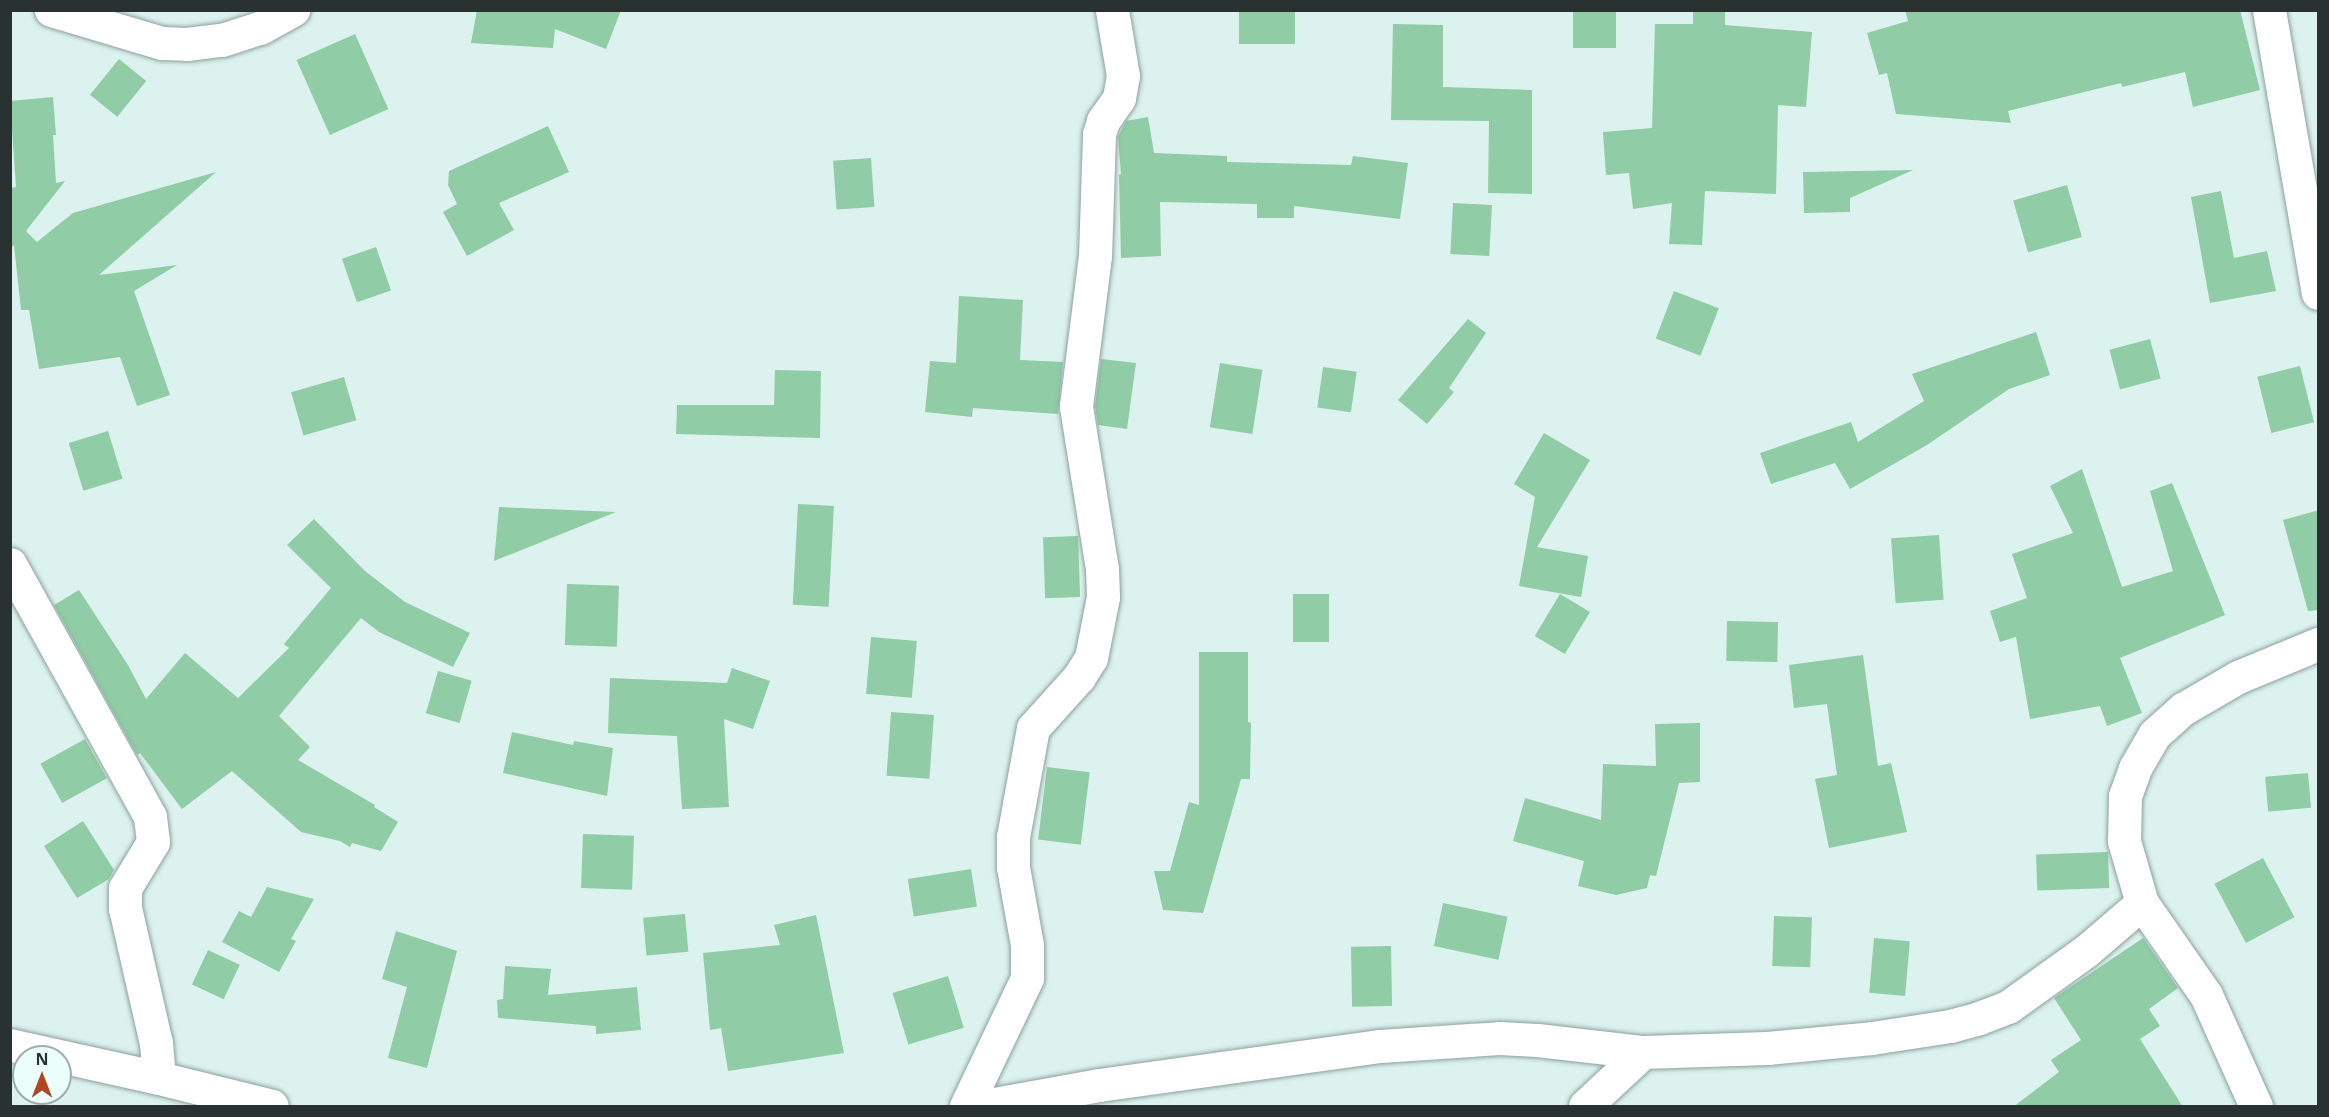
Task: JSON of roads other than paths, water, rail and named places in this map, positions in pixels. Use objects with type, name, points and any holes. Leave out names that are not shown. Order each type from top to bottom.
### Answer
[{"type":"street","points":[[51,10],[162,43],[187,44],[222,40],[250,31],[293,10]]},
{"type":"street","points":[[966,1107],[1027,978],[1027,945],[1013,867],[1013,837],[1033,728],[1079,677],[1091,658],[1103,597],[1102,569],[1076,406],[1097,233],[1099,134],[1103,121],[1119,98],[1123,76],[1112,10]]},
{"type":"street","points":[[2269,10],[2319,292]]},
{"type":"street","points":[[10,564],[150,818],[153,842],[125,888],[124,908],[156,1043],[159,1078]]},
{"type":"street","points":[[2256,1107],[2206,995],[2142,903],[2124,841],[2125,796],[2135,768],[2155,734],[2183,709],[2238,677],[2319,644]]},
{"type":"street","points":[[983,1107],[1110,1084],[1380,1046],[1499,1038],[1643,1052],[1767,1048],[1861,1039],[1950,1026],[2008,1007],[2086,951],[2142,903]]},
{"type":"street","points":[[10,1045],[159,1078],[272,1107]]},
{"type":"street","points":[[1585,1107],[1643,1052]]}]
